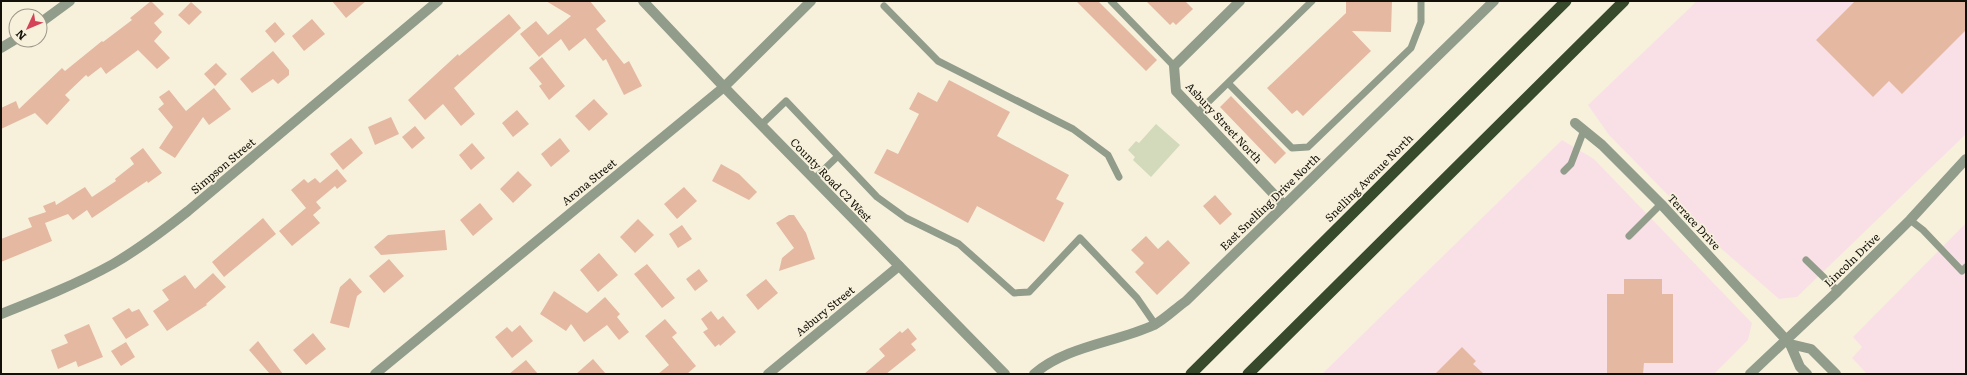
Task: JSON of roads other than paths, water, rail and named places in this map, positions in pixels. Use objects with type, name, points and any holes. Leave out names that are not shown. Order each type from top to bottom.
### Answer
[{"type":"highway","name":"Snelling Avenue North","points":[[1191,374],[1566,1]]},
{"type":"highway","points":[[1248,374],[1624,1]]},
{"type":"street","points":[[48,17],[70,1]]},
{"type":"street","name":"Simpson Street","points":[[1,314],[75,284],[113,263],[152,238],[194,206],[438,1]]},
{"type":"street","name":"County Road C2 West","points":[[643,1],[724,87],[1005,374]]},
{"type":"street","name":"Arona Street","points":[[375,374],[724,87],[811,1]]},
{"type":"street","points":[[1174,66],[1240,1]]},
{"type":"street","name":"East Snelling Drive North","points":[[1034,374],[1044,365],[1068,354],[1154,324],[1186,301],[1494,1]]},
{"type":"street","name":"Asbury Street North","points":[[1174,66],[1176,91],[1284,205]]},
{"type":"street","name":"Terrace Drive","points":[[1575,123],[1602,145],[1661,204],[1788,341],[1800,367],[1807,374]]},
{"type":"street","name":"Lincoln Drive","points":[[1750,374],[1788,341],[1910,220],[1965,161]]},
{"type":"street","name":"Asbury Street","points":[[768,374],[898,266]]},
{"type":"street","points":[[1788,341],[1811,349],[1836,374]]},
{"type":"lane","points":[[1111,1],[1174,66]]},
{"type":"lane","points":[[1197,113],[1312,1]]},
{"type":"lane","points":[[1228,83],[1292,148],[1308,147],[1411,48],[1421,22],[1421,1]]},
{"type":"lane","points":[[884,6],[938,61],[1073,129],[1108,155],[1119,177]]},
{"type":"lane","points":[[761,125],[786,101],[877,197],[906,218],[959,244],[1014,293],[1029,292],[1080,238],[1137,298],[1154,324]]},
{"type":"lane","points":[[1564,171],[1570,164],[1584,130]]},
{"type":"lane","points":[[814,179],[838,156]]},
{"type":"lane","points":[[1628,236],[1661,204]]},
{"type":"lane","points":[[1910,220],[1923,230],[1962,271],[1966,267]]},
{"type":"lane","points":[[1806,260],[1838,291]]}]
